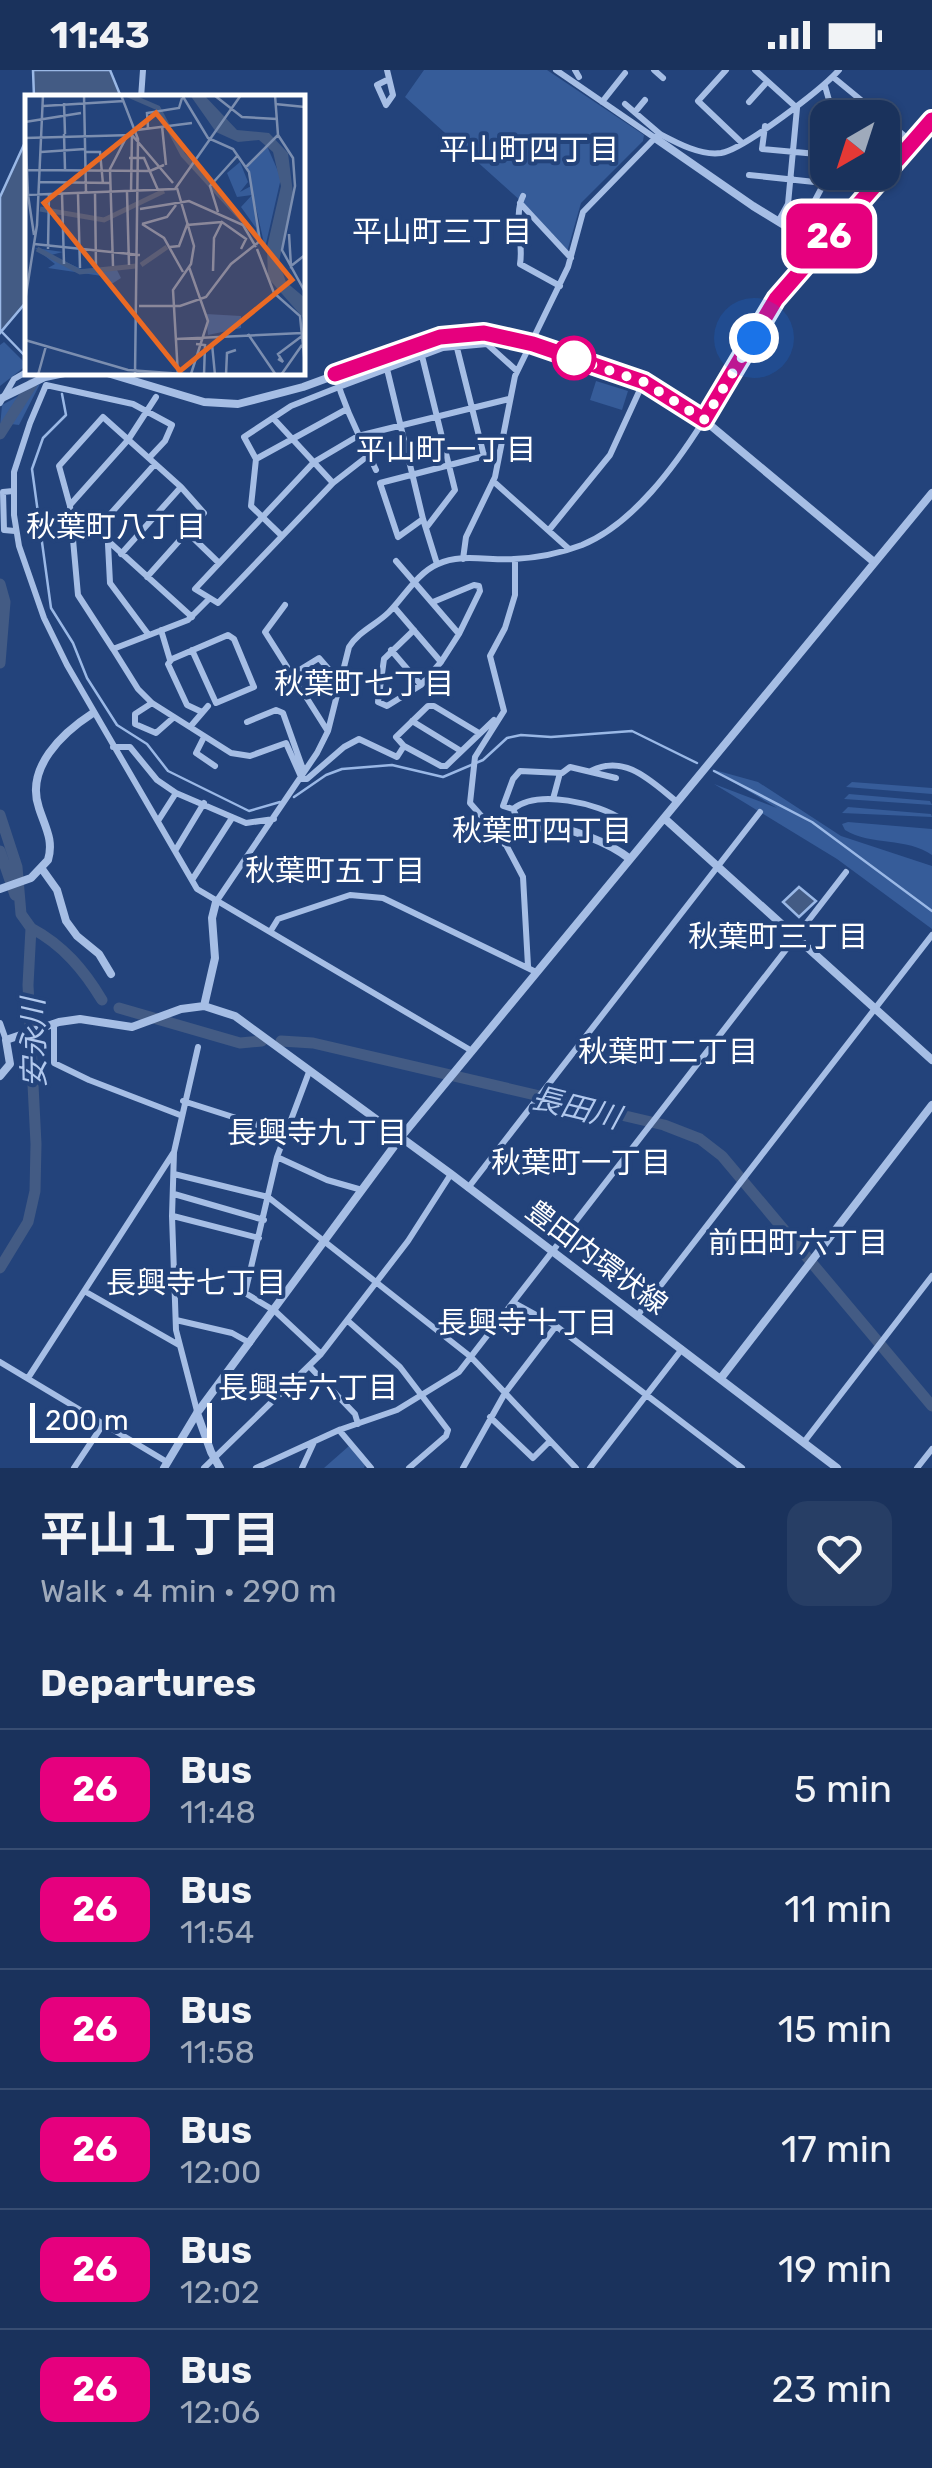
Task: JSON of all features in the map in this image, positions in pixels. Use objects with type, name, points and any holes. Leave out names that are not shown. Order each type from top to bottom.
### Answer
[{"type":"street","points":[[140,95],[143,70]]},
{"type":"street","points":[[556,70],[820,247]]},
{"type":"street","points":[[654,70],[662,78]]},
{"type":"street","points":[[726,70],[698,101],[741,142]]},
{"type":"street","points":[[754,70],[795,106]]},
{"type":"street","points":[[658,135],[720,153],[825,86],[836,73],[912,142]]},
{"type":"street","points":[[602,102],[625,74]]},
{"type":"street","points":[[749,102],[767,82]]},
{"type":"street","points":[[825,86],[829,100]]},
{"type":"street","points":[[635,112],[645,100]]},
{"type":"street","points":[[625,104],[643,125]]},
{"type":"street","points":[[778,222],[788,204],[795,106]]},
{"type":"street","points":[[463,559],[466,537],[494,481],[518,371],[560,286],[586,208],[658,135],[665,120]]},
{"type":"street","points":[[2,1040],[50,1024],[80,1020],[132,1027],[181,1009],[204,1006],[215,958],[212,918],[216,902],[304,776],[328,731],[352,641],[438,564],[463,559],[515,559],[569,549],[607,531],[636,505],[689,443],[738,368],[770,308],[932,120]]},
{"type":"street","points":[[765,126],[762,149],[810,153]]},
{"type":"street","points":[[706,152],[716,142]]},
{"type":"street","points":[[749,174],[810,182]]},
{"type":"street","points":[[788,204],[812,206],[820,190]]},
{"type":"street","points":[[560,286],[520,264],[522,199],[571,258]]},
{"type":"street","points":[[115,375],[221,404],[258,401],[448,336],[484,333],[533,344],[644,382],[704,420],[874,562]]},
{"type":"street","points":[[282,536],[250,506],[256,458],[244,437],[291,406],[443,348],[487,344],[518,371]]},
{"type":"street","points":[[457,348],[484,456]]},
{"type":"street","points":[[422,356],[455,490],[426,528]]},
{"type":"street","points":[[387,368],[423,519],[438,564]]},
{"type":"street","points":[[0,401],[14,379],[25,374]]},
{"type":"street","points":[[335,374],[358,436],[376,470]]},
{"type":"street","points":[[33,375],[46,385],[112,398],[148,410],[172,425],[152,461],[96,530],[72,533]]},
{"type":"street","points":[[47,375],[16,460],[15,531],[44,618],[92,713],[192,880],[216,902],[472,1051]]},
{"type":"street","points":[[0,401],[57,375]]},
{"type":"street","points":[[549,530],[610,455],[644,382]]},
{"type":"street","points":[[70,506],[128,440],[156,397]]},
{"type":"street","points":[[368,456],[332,483],[218,603],[195,589],[314,462],[358,436],[509,399]]},
{"type":"street","points":[[256,458],[347,409]]},
{"type":"street","points":[[147,577],[204,513],[103,417],[59,466],[70,506],[78,595],[138,690],[231,754],[250,756],[286,744],[308,779],[344,747],[360,739],[394,758],[404,746]]},
{"type":"street","points":[[274,418],[332,483]]},
{"type":"street","points":[[423,519],[398,537],[380,483],[500,452]]},
{"type":"street","points":[[494,481],[569,549]]},
{"type":"street","points":[[120,554],[181,487]]},
{"type":"street","points":[[0,1362],[170,1466],[197,1413],[401,1137],[472,1051],[532,969],[630,859],[932,493]]},
{"type":"street","points":[[96,530],[192,617]]},
{"type":"street","points":[[187,532],[218,562]]},
{"type":"street","points":[[108,543],[110,583],[148,634]]},
{"type":"street","points":[[515,559],[516,590],[505,628],[490,656],[504,711],[474,765],[470,803],[504,844],[525,887],[532,969]]},
{"type":"street","points":[[396,561],[459,634]]},
{"type":"street","points":[[414,630],[391,650],[381,666],[378,702],[387,706],[421,685],[441,662],[480,592],[479,586],[432,602]]},
{"type":"street","points":[[113,649],[192,617],[208,600]]},
{"type":"street","points":[[285,605],[265,632],[328,731]]},
{"type":"street","points":[[394,607],[441,662]]},
{"type":"street","points":[[160,630],[168,664],[187,705],[205,709],[190,728]]},
{"type":"street","points":[[170,660],[192,650],[228,636],[234,639],[254,687],[216,702],[192,650]]},
{"type":"street","points":[[391,650],[421,685]]},
{"type":"street","points":[[293,674],[320,658],[339,680]]},
{"type":"street","points":[[152,703],[135,714],[134,724],[156,733],[174,718]]},
{"type":"street","points":[[480,733],[428,706],[396,738],[441,766],[462,751],[494,720]]},
{"type":"street","points":[[247,722],[276,710],[283,713],[304,776]]},
{"type":"street","points":[[3,888],[24,882],[42,869],[49,856],[50,844],[35,795],[36,779],[63,736],[92,713]]},
{"type":"street","points":[[412,722],[462,751]]},
{"type":"street","points":[[204,737],[196,753],[215,766]]},
{"type":"street","points":[[113,747],[130,747],[157,780],[176,793],[251,824],[274,819]]},
{"type":"street","points":[[589,772],[598,767],[626,766],[677,802]]},
{"type":"street","points":[[616,778],[570,768],[560,773],[520,772],[502,806],[513,808],[536,798],[552,799],[623,820]]},
{"type":"street","points":[[552,799],[560,773]]},
{"type":"street","points":[[158,821],[176,793]]},
{"type":"street","points":[[175,851],[204,803]]},
{"type":"street","points":[[513,808],[524,832]]},
{"type":"street","points":[[468,1188],[760,812]]},
{"type":"street","points":[[192,880],[232,818]]},
{"type":"street","points":[[664,818],[932,1060]]},
{"type":"street","points":[[504,844],[537,828],[557,828],[603,840],[630,859]]},
{"type":"street","points":[[42,869],[58,890],[66,921],[98,954],[111,974]]},
{"type":"street","points":[[256,1468],[339,1430],[397,1410],[459,1372],[846,872]]},
{"type":"street","points":[[270,932],[278,919],[350,895],[370,896],[383,898],[532,969]]},
{"type":"street","points":[[637,1316],[932,935]]},
{"type":"street","name":"豊田内環状線","points":[[204,1006],[235,1016],[451,1174],[838,1468]]},
{"type":"street","points":[[0,1023],[10,1064],[0,1076]]},
{"type":"street","points":[[50,1024],[54,1063],[180,1115]]},
{"type":"street","points":[[198,1046],[174,1152],[176,1320],[197,1413],[220,1468]]},
{"type":"street","points":[[309,1072],[277,1157],[245,1292],[275,1311],[321,1354]]},
{"type":"street","points":[[183,1101],[286,1134]]},
{"type":"street","points":[[721,1378],[932,1105]]},
{"type":"street","points":[[28,1378],[174,1152]]},
{"type":"street","points":[[277,1157],[327,1180],[362,1190]]},
{"type":"street","points":[[174,1174],[268,1197],[471,1357],[576,1468]]},
{"type":"street","points":[[204,1468],[321,1354],[348,1322],[451,1174]]},
{"type":"street","points":[[174,1194],[264,1220]]},
{"type":"street","points":[[172,1216],[258,1238]]},
{"type":"street","points":[[804,1442],[932,1276]]},
{"type":"street","points":[[86,1292],[179,1345]]},
{"type":"street","points":[[514,1303],[556,1326],[742,1468]]},
{"type":"street","points":[[176,1320],[232,1334],[250,1343]]},
{"type":"street","points":[[348,1322],[400,1367],[448,1430],[412,1467]]},
{"type":"street","points":[[463,1468],[505,1393],[556,1326]]},
{"type":"street","points":[[590,1468],[682,1350]]},
{"type":"street","points":[[309,1366],[355,1414],[358,1424]]},
{"type":"street","points":[[490,1417],[533,1458],[550,1441]]},
{"type":"street","points":[[74,1468],[104,1423]]},
{"type":"street","points":[[339,1430],[369,1467]]},
{"type":"street","points":[[302,1468],[314,1442]]},
{"type":"street","points":[[917,1468],[932,1449]]},
{"type":"shaded area","points":[[33,70],[110,70],[120,95],[34,95]]},
{"type":"shaded area","points":[[424,70],[547,70],[644,135],[643,141],[581,203],[567,252],[522,202],[405,97]]},
{"type":"shaded area","points":[[25,142],[25,303],[0,333],[0,197]]},
{"type":"shaded area","points":[[4,342],[25,367],[0,386],[0,345]]},
{"type":"shaded area","points":[[596,381],[628,391],[622,410],[590,400]]},
{"type":"shaded area","points":[[40,384],[19,425],[3,423],[0,427],[2,405]]},
{"type":"shaded area","points":[[711,769],[758,782],[841,836],[932,866],[932,929],[837,859],[714,784],[777,808]]},
{"type":"shaded area","points":[[852,782],[932,788],[932,794],[846,787]]},
{"type":"shaded area","points":[[849,794],[930,801],[932,805],[844,799]]},
{"type":"shaded area","points":[[848,807],[931,814],[932,817],[842,813]]},
{"type":"shaded area","points":[[842,824],[932,829],[932,855],[912,846],[855,835],[845,830]]},
{"type":"shaded area","points":[[799,887],[816,901],[799,917],[783,902]]},
{"type":"shaded area","points":[[349,1446],[364,1468],[324,1468]]},
{"type":"waterway","points":[[0,330],[25,356]]},
{"type":"waterway","name":"安永川","points":[[0,434],[32,384]]},
{"type":"waterway","points":[[62,394],[66,415],[43,438],[32,469],[51,608],[73,643],[87,678],[117,725],[147,744],[168,771],[249,811],[280,802]]},
{"type":"waterway","name":"安永川","points":[[0,584],[5,602],[0,663]]},
{"type":"waterway","points":[[294,797],[342,769],[392,765],[443,777],[483,760],[507,738],[521,735],[551,737],[632,731],[697,763]]},
{"type":"waterway","points":[[714,771],[812,822],[932,911]]},
{"type":"waterway","name":"安永川","points":[[0,815],[17,867],[21,914],[31,928],[28,985],[36,1144],[35,1191],[28,1222],[0,1268]]},
{"type":"waterway","points":[[0,851],[15,895]]},
{"type":"waterway","name":"長田川","points":[[31,928],[72,959],[102,1000]]},
{"type":"waterway","name":"長田川","points":[[119,1008],[240,1043],[262,1041]]},
{"type":"waterway","name":"長田川","points":[[281,1041],[313,1043],[664,1125],[700,1139],[722,1156],[932,1406]]},
{"type":"bus line","name":"26","points":[[335,374],[440,337],[484,333],[533,344],[644,382],[704,420],[776,299],[932,120]]},
{"type":"district","name":"平山町四丁目","points":[[529,150]]},
{"type":"district","name":"平山町三丁目","points":[[442,232]]},
{"type":"district","name":"平山町一丁目","points":[[446,450]]},
{"type":"district","name":"秋葉町八丁目","points":[[116,527]]},
{"type":"district","name":"秋葉町七丁目","points":[[364,684]]},
{"type":"district","name":"秋葉町四丁目","points":[[542,831]]},
{"type":"district","name":"秋葉町五丁目","points":[[335,871]]},
{"type":"district","name":"秋葉町三丁目","points":[[778,937]]},
{"type":"district","name":"秋葉町二丁目","points":[[668,1052]]},
{"type":"district","name":"長興寺九丁目","points":[[317,1133]]},
{"type":"district","name":"秋葉町一丁目","points":[[581,1163]]},
{"type":"district","name":"前田町六丁目","points":[[798,1243]]},
{"type":"district","name":"長興寺七丁目","points":[[196,1283]]},
{"type":"district","name":"長興寺十丁目","points":[[527,1323]]},
{"type":"district","name":"長興寺六丁目","points":[[308,1388]]},
{"type":"route","points":[[574,358],[566,356],[644,382],[704,420],[754,338]]}]
